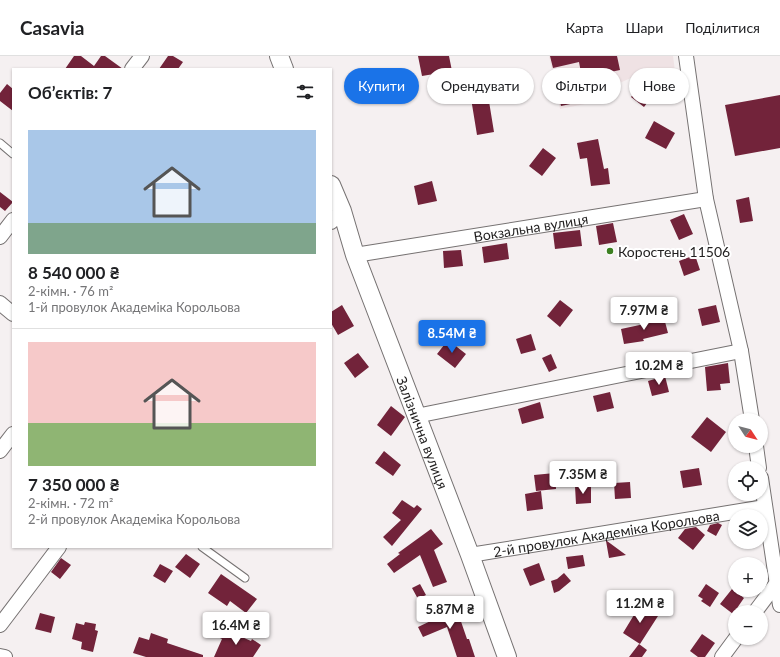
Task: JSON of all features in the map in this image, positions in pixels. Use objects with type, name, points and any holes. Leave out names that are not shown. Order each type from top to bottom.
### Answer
[{"type":"street","points":[[133,68],[142,56]]},
{"type":"street","points":[[279,56],[284,68]]},
{"type":"street","points":[[686,56],[706,199],[741,351],[751,413]]},
{"type":"street","name":"Залізнична вулиця","points":[[332,190],[336,216],[355,255],[470,555],[507,657]]},
{"type":"street","name":"Вокзальна вулиця","points":[[355,255],[706,199]]},
{"type":"street","points":[[0,237],[12,221]]},
{"type":"street","points":[[0,303],[12,313]]},
{"type":"street","points":[[416,416],[741,351]]},
{"type":"street","points":[[0,451],[12,435]]},
{"type":"street","points":[[765,501],[780,606]]},
{"type":"street","name":"2-й провулок Академіка Корольова","points":[[470,555],[766,507]]},
{"type":"street","points":[[0,626],[58,548]]},
{"type":"street","points":[[760,605],[776,584]]},
{"type":"street","points":[[722,657],[731,645]]},
{"type":"street","points":[[0,656],[5,657]]},
{"type":"lane","points":[[0,143],[12,153]]},
{"type":"lane","points":[[203,548],[245,578]]},
{"type":"shaded area","points":[[549,56],[673,56],[675,68],[629,68],[629,79],[621,82],[621,68],[551,68]]},
{"type":"shaded area","points":[[559,104],[585,104],[560,109]]},
{"type":"building","points":[[74,56],[81,56],[94,66],[101,56],[105,56],[122,68],[66,68]]},
{"type":"building","points":[[168,56],[173,56],[183,62],[179,68],[160,68]]},
{"type":"building","points":[[418,56],[449,56],[451,68],[427,68],[427,75],[422,76]]},
{"type":"building","points":[[550,56],[617,56],[620,68],[580,68],[579,62],[553,68]]},
{"type":"building","points":[[7,84],[12,88],[12,110],[0,101],[0,93]]},
{"type":"building","points":[[780,95],[780,148],[735,156],[725,105]]},
{"type":"building","points":[[472,104],[489,104],[494,132],[477,135]]},
{"type":"building","points":[[654,121],[675,133],[666,149],[645,138]]},
{"type":"building","points":[[598,139],[604,169],[608,168],[610,184],[591,186],[587,158],[580,159],[577,143]]},
{"type":"building","points":[[543,148],[556,158],[542,176],[529,166]]},
{"type":"building","points":[[432,181],[437,201],[418,205],[414,186]]},
{"type":"building","points":[[0,192],[12,201],[12,203],[5,211],[0,207]]},
{"type":"building","points":[[749,197],[753,221],[740,223],[736,200]]},
{"type":"building","points":[[684,214],[693,234],[679,240],[670,220]]},
{"type":"building","points":[[613,223],[617,242],[599,245],[596,226]]},
{"type":"building","points":[[580,230],[582,246],[555,249],[553,233]]},
{"type":"building","points":[[507,243],[509,259],[484,263],[482,247]]},
{"type":"building","points":[[461,250],[463,266],[444,268],[443,251]]},
{"type":"building","points":[[695,255],[700,270],[684,276],[679,261]]},
{"type":"building","points":[[560,300],[573,310],[560,327],[547,316]]},
{"type":"building","points":[[342,305],[354,326],[338,335],[332,325],[332,311]]},
{"type":"building","points":[[716,305],[720,322],[702,326],[698,309]]},
{"type":"building","points":[[664,318],[668,333],[643,339],[644,341],[624,344],[621,329]]},
{"type":"building","points":[[531,334],[536,350],[521,354],[516,339]]},
{"type":"building","points":[[448,340],[466,354],[455,368],[437,354]]},
{"type":"building","points":[[358,353],[369,367],[355,378],[344,363]]},
{"type":"building","points":[[551,354],[557,368],[549,372],[542,358]]},
{"type":"building","points":[[728,363],[730,383],[720,384],[721,390],[707,391],[705,367]]},
{"type":"building","points":[[665,376],[669,392],[652,396],[648,381]]},
{"type":"building","points":[[610,392],[614,408],[597,412],[593,396]]},
{"type":"building","points":[[540,402],[544,418],[522,424],[518,409]]},
{"type":"building","points":[[391,406],[405,417],[391,436],[377,425]]},
{"type":"building","points":[[707,417],[726,432],[711,452],[691,437]]},
{"type":"building","points":[[384,451],[401,465],[393,476],[375,463]]},
{"type":"building","points":[[699,468],[702,485],[683,488],[680,471]]},
{"type":"building","points":[[555,473],[556,489],[536,491],[534,475]]},
{"type":"building","points":[[630,482],[631,498],[615,499],[614,483]]},
{"type":"building","points":[[575,486],[591,486],[591,503],[576,504]]},
{"type":"building","points":[[541,491],[543,509],[527,511],[525,494]]},
{"type":"building","points":[[402,500],[414,508],[417,505],[422,509],[392,546],[383,537],[401,520],[392,513]]},
{"type":"building","points":[[718,523],[722,525],[716,536],[707,531],[710,525]]},
{"type":"building","points":[[696,527],[705,535],[693,550],[678,538],[685,529]]},
{"type":"building","points":[[431,529],[443,544],[434,550],[447,582],[433,587],[420,555],[394,573],[387,564],[400,554],[398,553]]},
{"type":"building","points":[[607,541],[626,555],[609,558]]},
{"type":"building","points":[[186,554],[200,564],[190,578],[175,567]]},
{"type":"building","points":[[583,555],[585,566],[568,569],[566,557]]},
{"type":"building","points":[[61,558],[71,565],[60,579],[51,572]]},
{"type":"building","points":[[539,563],[545,580],[530,586],[523,569]]},
{"type":"building","points":[[160,564],[173,571],[165,583],[153,576]]},
{"type":"building","points":[[564,573],[571,581],[559,591],[554,593],[551,581],[557,579]]},
{"type":"building","points":[[221,574],[257,599],[246,613],[230,601],[227,606],[208,593]]},
{"type":"building","points":[[420,584],[426,595],[418,599],[412,588]]},
{"type":"building","points":[[706,584],[719,593],[710,607],[701,601],[703,599],[698,596]]},
{"type":"building","points":[[728,594],[728,597],[744,598],[739,605],[728,605],[728,610],[720,604]]},
{"type":"building","points":[[455,604],[475,657],[457,657],[447,627],[423,637],[418,627],[439,617],[437,610]]},
{"type":"building","points":[[640,605],[658,616],[640,644],[623,633]]},
{"type":"building","points":[[40,613],[55,617],[51,633],[35,629]]},
{"type":"building","points":[[85,622],[96,624],[95,630],[98,631],[93,652],[81,649],[82,642],[72,639],[76,623],[84,625]]},
{"type":"building","points":[[224,629],[251,641],[252,639],[261,645],[253,657],[214,657],[222,639],[220,638]]},
{"type":"building","points":[[151,633],[168,639],[167,643],[203,655],[203,657],[146,657],[133,653],[139,637],[149,640]]},
{"type":"building","points":[[702,634],[715,643],[705,657],[698,657],[690,651]]},
{"type":"building","points":[[639,644],[647,650],[642,657],[629,657]]},
{"type":"place","name":"Коростень 11506","points":[[610,251]]}]
